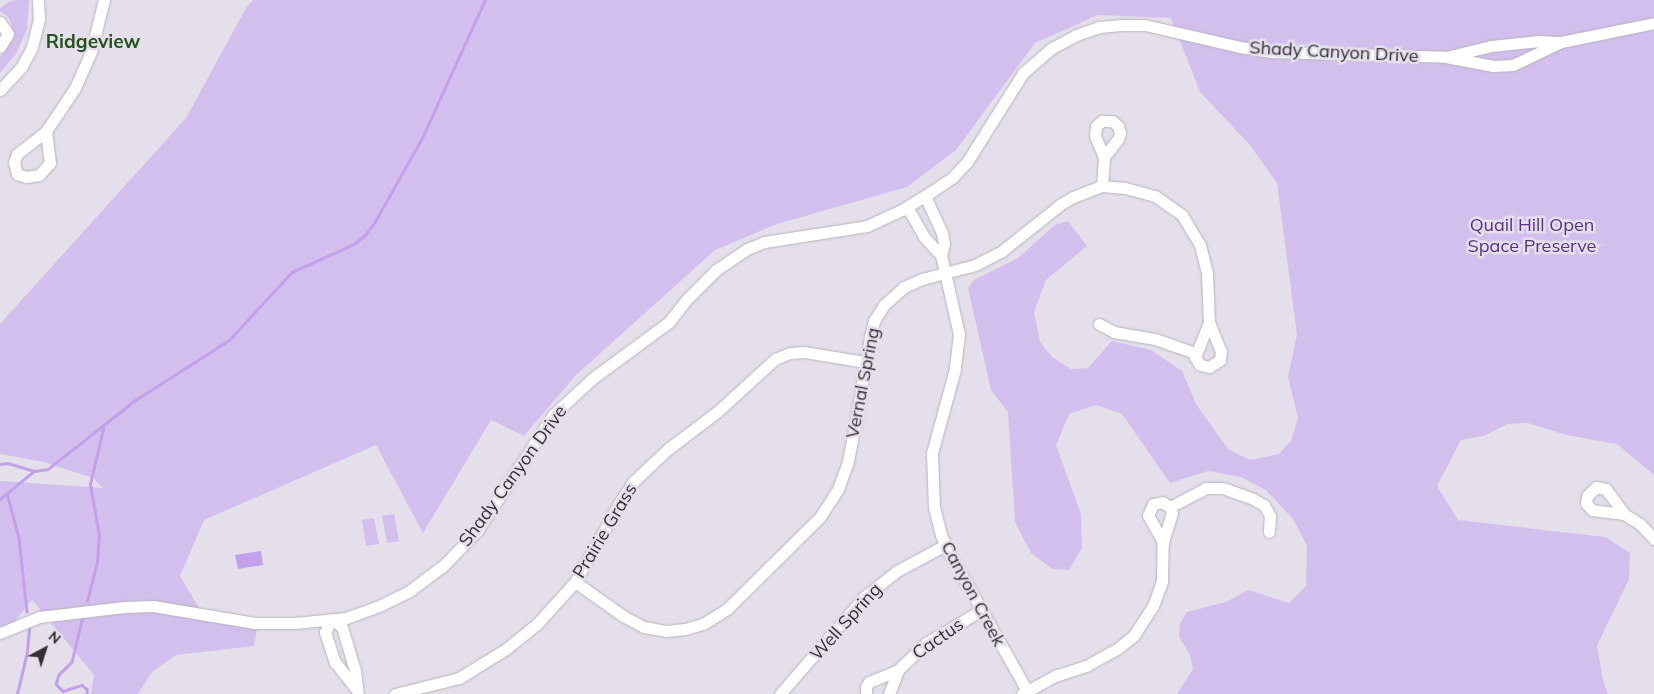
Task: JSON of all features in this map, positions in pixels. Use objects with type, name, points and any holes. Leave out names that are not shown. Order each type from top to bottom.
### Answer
[{"type":"street","points":[[0,90],[22,66],[32,47],[39,19],[38,0]]},
{"type":"street","points":[[46,131],[75,88],[91,52],[104,0]]},
{"type":"street","points":[[0,22],[8,34],[0,47]]},
{"type":"street","points":[[1446,57],[1493,66],[1513,65],[1561,42],[1654,23]]},
{"type":"street","name":"Shady Canyon Drive","points":[[0,633],[39,617],[124,607],[153,606],[255,623],[295,623],[346,618],[381,605],[408,592],[444,565],[477,531],[553,415],[593,378],[669,322],[687,299],[730,259],[764,242],[867,226],[907,207],[925,196],[952,178],[967,162],[1011,92],[1030,67],[1052,48],[1076,35],[1100,27],[1124,24],[1145,25],[1240,47],[1272,52],[1446,57]]},
{"type":"street","points":[[1446,57],[1490,46],[1539,41],[1561,42]]},
{"type":"street","points":[[1104,157],[1102,186],[1141,191],[1170,204],[1182,215],[1193,230],[1204,259],[1209,322],[1220,351],[1220,360],[1213,366],[1204,366],[1197,361],[1195,353],[1209,322]]},
{"type":"street","name":"Vernal Spring","points":[[575,582],[623,616],[644,626],[666,631],[685,629],[703,624],[727,609],[820,517],[838,489],[850,454],[865,362],[874,321],[894,294],[922,279],[975,265],[1002,251],[1061,204],[1102,186]]},
{"type":"street","name":"Canyon Creek","points":[[925,196],[941,231],[944,244],[942,255],[957,318],[960,348],[950,391],[937,428],[931,460],[934,508],[945,545],[1026,693]]},
{"type":"street","points":[[907,207],[926,239],[942,255]]},
{"type":"street","points":[[926,239],[941,231]]},
{"type":"street","points":[[1099,324],[1114,332],[1155,339],[1195,353]]},
{"type":"street","name":"Prairie Grass","points":[[395,694],[450,680],[476,669],[536,625],[575,582],[621,500],[634,481],[668,449],[718,412],[775,358],[790,353],[804,352],[865,362]]},
{"type":"street","points":[[1170,507],[1206,488],[1223,488],[1264,505],[1270,516],[1269,532]]},
{"type":"street","points":[[1026,693],[1055,676],[1086,666],[1101,658],[1117,649],[1134,635],[1153,606],[1162,581],[1163,542],[1172,513],[1170,507],[1162,502],[1157,502],[1153,504],[1148,515],[1163,542]]},
{"type":"street","points":[[1624,514],[1640,524],[1654,539]]},
{"type":"street","name":"Well Spring","points":[[780,694],[864,597],[897,570],[945,545]]},
{"type":"street","name":"Cactus","points":[[866,694],[866,687],[869,682],[898,670],[926,643],[980,611]]},
{"type":"street","points":[[332,619],[342,627],[357,692],[335,662],[325,632],[332,619]]},
{"type":"street","points":[[335,662],[350,656]]},
{"type":"street","name":"Cactus","points":[[889,694],[898,670]]},
{"type":"green space","points":[[16,0],[29,0],[27,29],[16,54],[0,73],[0,57],[12,39],[13,31],[9,18],[0,11],[0,8]]},
{"type":"green space","name":"Quail Hill Open Space Preserve","points":[[253,0],[1654,0],[1654,475],[1617,444],[1566,435],[1528,423],[1507,424],[1484,436],[1461,440],[1437,486],[1458,520],[1605,537],[1630,553],[1629,579],[1597,646],[1603,680],[1608,694],[1177,694],[1193,669],[1190,655],[1179,637],[1180,623],[1187,612],[1226,602],[1248,590],[1289,603],[1306,586],[1307,546],[1293,519],[1266,490],[1241,477],[1208,471],[1170,483],[1122,414],[1096,405],[1069,414],[1056,445],[1081,514],[1082,548],[1069,570],[1052,569],[1031,553],[1015,522],[1008,412],[991,390],[968,288],[974,280],[1018,258],[1055,225],[1068,221],[1087,246],[1046,280],[1034,312],[1040,342],[1052,357],[1071,369],[1088,368],[1112,341],[1151,350],[1182,371],[1196,404],[1228,449],[1250,460],[1279,454],[1291,441],[1298,418],[1288,377],[1297,335],[1277,183],[1250,145],[1200,92],[1171,18],[1098,15],[1035,43],[956,150],[907,187],[777,224],[715,250],[576,375],[524,436],[491,420],[423,533],[376,445],[204,520],[180,576],[202,613],[258,623],[254,646],[176,655],[152,672],[138,694],[91,694],[94,675],[32,600],[0,639],[0,481],[103,488],[93,478],[44,462],[0,454],[0,324],[186,118],[246,8]]},
{"type":"green space","points":[[394,514],[399,541],[387,543],[382,516]]},
{"type":"green space","points":[[374,518],[379,544],[366,546],[362,520]]},
{"type":"shaded area","points":[[261,551],[263,565],[238,569],[235,555]]},
{"type":"waterway","points":[[0,464],[8,463],[34,471],[48,469],[134,401],[229,340],[292,272],[354,244],[364,236],[373,225],[422,138],[485,0]]},
{"type":"waterway","points":[[87,601],[97,562],[99,536],[90,484],[104,425]]},
{"type":"waterway","points":[[0,499],[34,471]]},
{"type":"waterway","points":[[7,493],[19,538],[27,612]]},
{"type":"waterway","points":[[83,617],[72,662],[59,675],[56,684],[63,691],[82,685],[87,689],[87,694]]},
{"type":"waterway","points":[[17,694],[27,652],[29,627]]},
{"type":"district","name":"Ridgeview","points":[[93,42]]}]
